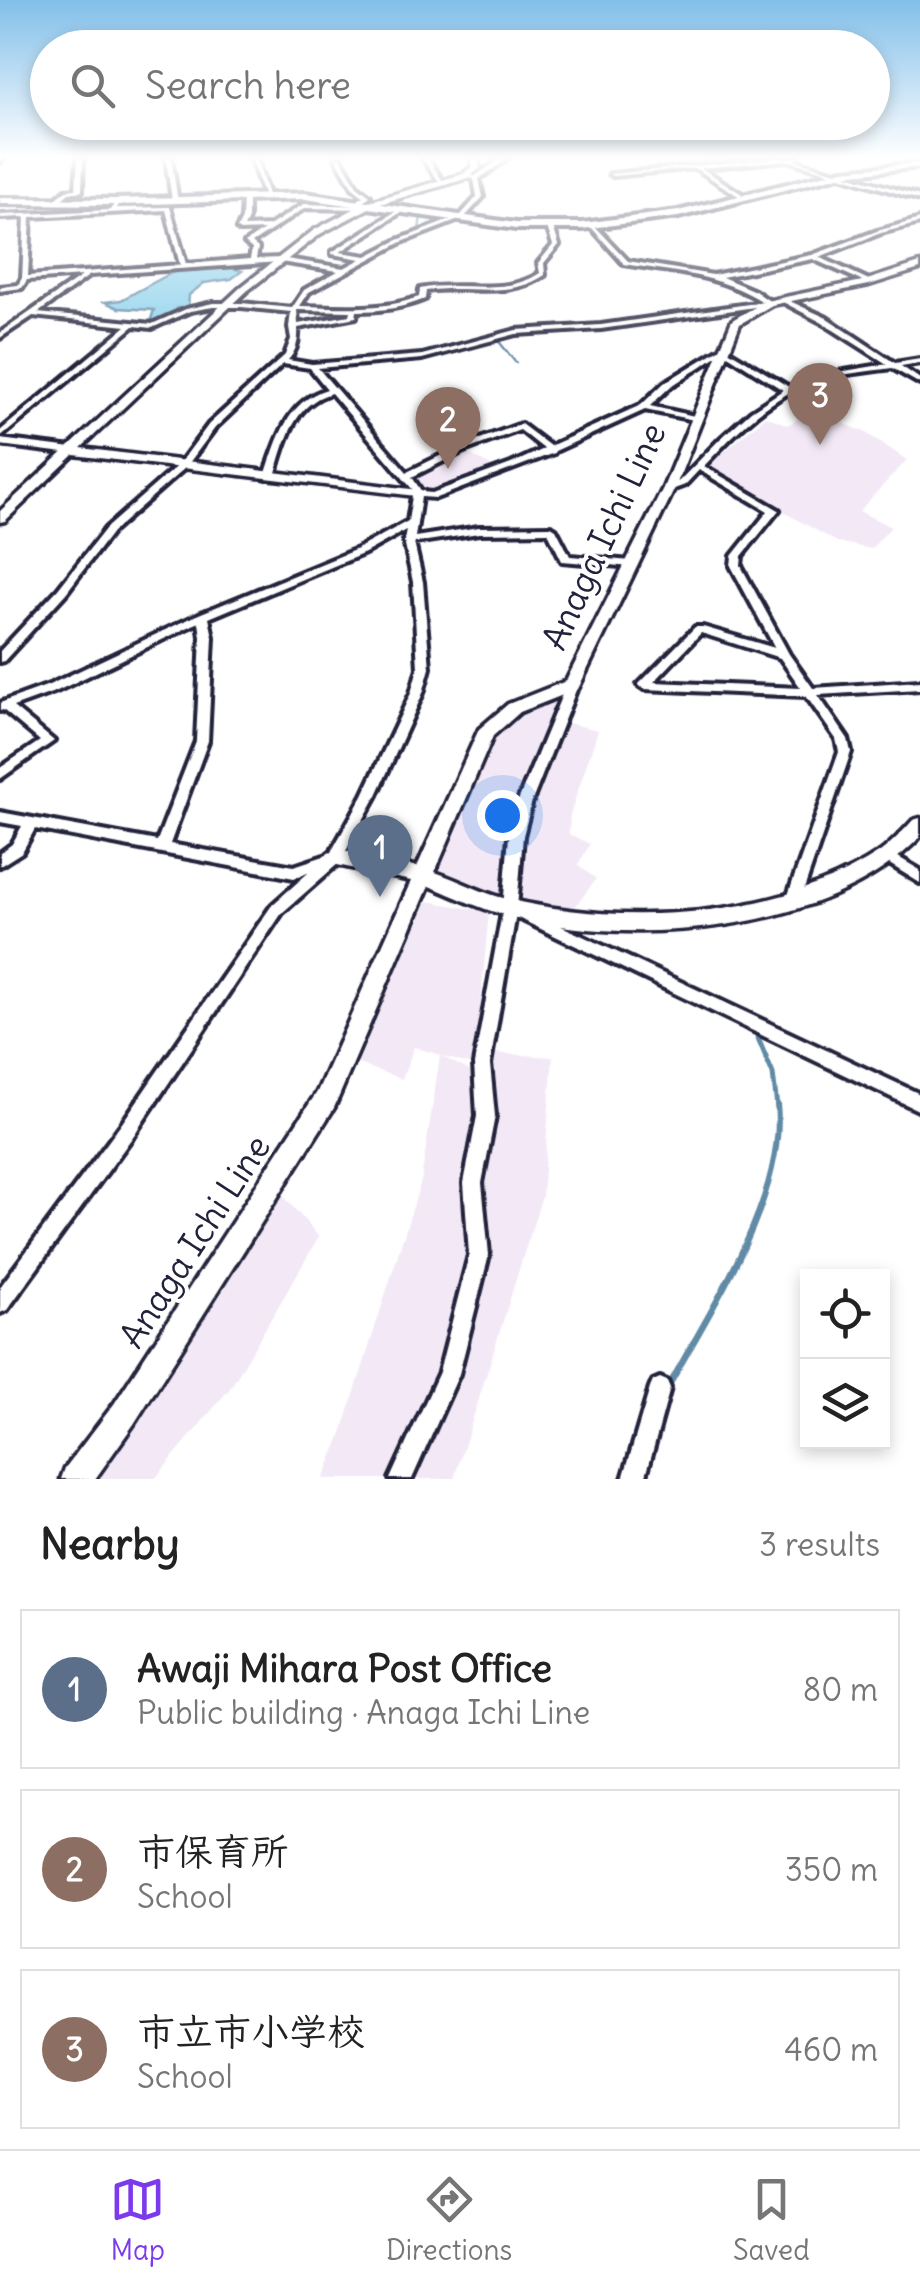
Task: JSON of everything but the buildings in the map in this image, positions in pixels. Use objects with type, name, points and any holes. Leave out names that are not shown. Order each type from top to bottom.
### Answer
[{"type":"street","points":[[0,289],[20,287],[25,278],[27,227]]},
{"type":"street","points":[[173,227],[183,264]]},
{"type":"street","points":[[241,227],[270,228]]},
{"type":"street","points":[[0,518],[226,306],[325,227]]},
{"type":"street","points":[[368,258],[334,254],[375,227]]},
{"type":"street","points":[[0,658],[62,591],[109,530],[184,465],[212,426],[283,362],[293,349],[294,309],[306,291],[439,227]]},
{"type":"street","points":[[31,314],[152,326],[170,322],[185,310],[226,306],[354,308],[418,301],[423,298],[422,290],[432,287],[528,284],[543,274],[541,263],[556,244],[550,227]]},
{"type":"street","points":[[594,227],[626,263],[714,277],[748,290],[769,304]]},
{"type":"street","points":[[714,277],[814,258],[900,227]]},
{"type":"street","points":[[253,261],[255,248],[248,243],[270,228]]},
{"type":"street","points":[[814,258],[869,282]]},
{"type":"street","points":[[25,278],[280,260],[343,270]]},
{"type":"street","name":"Anaga Ichi Line","points":[[76,1479],[124,1414],[326,1100],[485,734],[499,716],[516,705],[572,684],[669,488],[723,350],[742,316],[783,300],[869,282],[920,266]]},
{"type":"street","points":[[0,336],[89,273]]},
{"type":"street","points":[[783,300],[824,320],[920,382]]},
{"type":"street","points":[[283,362],[312,366],[422,357],[516,332],[601,327],[769,304]]},
{"type":"street","points":[[293,327],[354,316],[354,308]]},
{"type":"street","points":[[0,439],[132,324]]},
{"type":"street","points":[[0,439],[434,496],[551,450],[644,406],[667,385],[723,350],[790,390]]},
{"type":"street","points":[[669,488],[682,483],[743,424],[790,390],[810,381],[920,361]]},
{"type":"street","points":[[0,1303],[137,1116],[277,909],[335,858],[378,779],[422,680],[418,582],[409,542],[419,494],[312,366]]},
{"type":"street","points":[[270,476],[288,420],[314,393],[332,390]]},
{"type":"street","points":[[644,406],[696,419]]},
{"type":"street","points":[[406,476],[521,426],[551,450]]},
{"type":"street","points":[[698,466],[774,510],[737,556],[736,566],[784,655],[842,739],[845,752],[794,898]]},
{"type":"street","points":[[2,706],[53,688],[203,616],[361,551],[413,522]]},
{"type":"street","points":[[409,542],[480,530],[551,529],[566,559],[632,564]]},
{"type":"street","points":[[162,846],[202,741],[207,654],[203,616]]},
{"type":"street","points":[[784,655],[699,628],[644,685],[810,692],[920,685]]},
{"type":"street","points":[[401,1479],[449,1374],[480,1255],[473,1183],[486,1116],[482,1064],[510,908],[516,836],[525,801],[572,684]]},
{"type":"street","points":[[0,774],[48,741],[2,706]]},
{"type":"street","points":[[0,817],[294,872],[335,858],[424,876],[510,908],[920,1103]]},
{"type":"street","points":[[0,861],[17,848],[31,823]]},
{"type":"street","points":[[510,908],[601,921],[663,924],[713,919],[794,898],[888,856],[920,826]]},
{"type":"street","points":[[888,856],[920,876]]},
{"type":"street","points":[[634,1479],[660,1388]]},
{"type":"shaded area","points":[[810,411],[863,431],[907,460],[859,511],[891,527],[871,549],[837,542],[705,468],[766,416],[788,425]]},
{"type":"shaded area","points":[[464,451],[494,468],[431,491],[424,491],[411,476]]},
{"type":"shaded area","points":[[545,699],[555,704],[519,803],[501,897],[433,873],[495,732],[516,712]]},
{"type":"shaded area","points":[[564,722],[598,730],[570,815],[569,834],[590,844],[578,865],[596,879],[572,911],[516,900],[519,838]]},
{"type":"shaded area","points":[[422,900],[489,912],[475,1066],[441,1056],[478,1075],[467,1295],[393,1479],[323,1479],[340,1439],[421,1181],[440,1055],[414,1047],[402,1079],[355,1063]]},
{"type":"shaded area","points":[[492,1053],[553,1057],[542,1196],[454,1479],[412,1479],[480,1268]]},
{"type":"shaded area","points":[[279,1191],[319,1237],[231,1387],[155,1479],[86,1479]]},
{"type":"water","points":[[177,270],[242,271],[231,279],[204,283],[189,295],[188,309],[177,308],[174,315],[157,323],[151,319],[154,310],[118,308],[105,302],[121,300]]},
{"type":"waterway","points":[[419,227],[419,231]]},
{"type":"waterway","points":[[296,315],[310,291]]},
{"type":"waterway","points":[[297,329],[299,339],[292,359],[306,362]]},
{"type":"waterway","points":[[497,339],[516,363]]},
{"type":"waterway","points":[[278,474],[294,421]]},
{"type":"waterway","points":[[755,1031],[773,1074],[777,1107]]},
{"type":"waterway","points":[[670,1384],[725,1286],[759,1212],[777,1139],[777,1107]]},
{"type":"place","name":"市立市小学校","points":[[820,445]]},
{"type":"place","name":"市保育所","points":[[448,469]]},
{"type":"place","name":"Awaji Mihara Post Office","points":[[380,897]]}]
